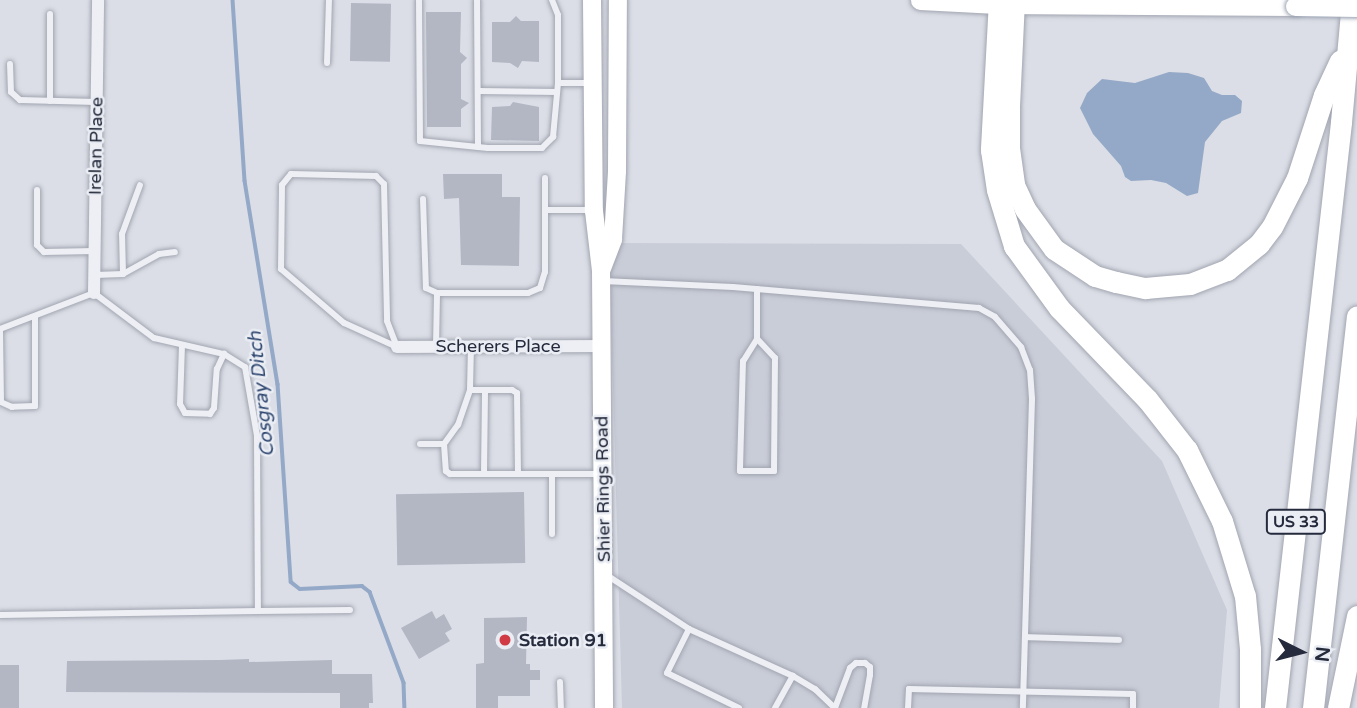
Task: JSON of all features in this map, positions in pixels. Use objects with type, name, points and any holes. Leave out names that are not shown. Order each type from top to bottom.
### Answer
[{"type":"highway","name":"US 33","points":[[1275,708],[1342,122],[1346,46],[1352,0]]},
{"type":"highway","points":[[1006,2],[1009,148],[1014,185],[1024,209],[1054,249],[1073,264],[1095,276],[1145,288],[1190,284],[1207,279],[1244,258],[1259,244],[1272,227],[1297,178],[1324,95],[1346,46]]},
{"type":"highway","points":[[1006,2],[991,150],[997,190],[1014,246],[1059,308],[1147,399],[1187,450],[1222,521],[1245,596],[1250,649],[1250,708]]},
{"type":"highway","name":"US 33","points":[[1313,708],[1357,316]]},
{"type":"highway","points":[[1338,708],[1357,616]]},
{"type":"main road","name":"Shier Rings Road","points":[[592,0],[594,211],[601,276],[599,346],[603,474],[604,708]]},
{"type":"main road","points":[[598,0],[594,84],[601,167],[615,193]]},
{"type":"main road","name":"Shier Rings Road","points":[[601,276],[613,239],[618,0]]},
{"type":"main road","points":[[920,0],[1357,7]]},
{"type":"street","name":"Irelan Place","points":[[94,293],[98,0]]},
{"type":"street","name":"Scherers Place","points":[[397,347],[599,346]]},
{"type":"lane","points":[[327,63],[329,0]]},
{"type":"lane","points":[[419,0],[420,141],[478,147],[542,148],[550,143],[558,83],[558,15],[552,0]]},
{"type":"lane","points":[[477,0],[478,147]]},
{"type":"lane","points":[[50,14],[50,101]]},
{"type":"lane","points":[[10,64],[11,92],[20,100],[96,102]]},
{"type":"lane","points":[[558,83],[594,84]]},
{"type":"lane","points":[[478,91],[557,92]]},
{"type":"lane","points":[[291,174],[376,176],[384,184],[387,321],[397,347],[344,323],[281,269],[282,185],[291,174]]},
{"type":"lane","points":[[423,199],[426,288],[437,293],[528,293],[540,288],[545,272],[545,178]]},
{"type":"lane","points":[[123,274],[122,234],[140,185]]},
{"type":"lane","points":[[37,190],[37,245],[44,252],[94,251]]},
{"type":"lane","points":[[545,210],[594,211]]},
{"type":"lane","points":[[94,275],[123,274],[159,254],[175,252]]},
{"type":"lane","points":[[601,276],[979,308],[995,317],[1021,347],[1030,370],[1032,399],[1023,708]]},
{"type":"lane","points":[[757,289],[757,339],[743,360],[740,471],[774,471],[775,358],[757,339]]},
{"type":"lane","points":[[35,317],[36,406],[12,407],[1,402],[0,329],[94,293],[154,338],[224,354],[245,367],[257,436],[258,611]]},
{"type":"lane","points":[[436,347],[437,293]]},
{"type":"lane","points":[[182,345],[180,404],[185,414],[210,414],[214,408],[217,369],[224,354]]},
{"type":"lane","points":[[471,346],[470,390],[458,425],[444,444],[446,471],[450,474],[603,474]]},
{"type":"lane","points":[[470,390],[512,390],[517,393],[518,474]]},
{"type":"lane","points":[[484,474],[485,390]]},
{"type":"lane","points":[[421,444],[444,444]]},
{"type":"lane","points":[[551,534],[552,474]]},
{"type":"lane","points":[[604,573],[689,629],[793,676],[815,689],[835,708],[850,668],[856,663],[865,663],[870,667],[870,676],[864,708]]},
{"type":"lane","points":[[0,615],[350,610]]},
{"type":"lane","points":[[689,629],[667,673],[739,708]]},
{"type":"lane","points":[[1026,637],[1119,640]]},
{"type":"lane","points":[[775,708],[793,676]]},
{"type":"lane","points":[[560,682],[561,708]]},
{"type":"lane","points":[[908,708],[909,689],[1133,694],[1133,708]]},
{"type":"shaded area","points":[[609,243],[961,244],[1162,461],[1227,610],[1219,708],[622,708]]},
{"type":"water","points":[[1169,72],[1188,73],[1204,78],[1212,91],[1222,95],[1235,95],[1242,101],[1241,113],[1222,121],[1205,142],[1198,193],[1187,196],[1166,183],[1151,180],[1131,181],[1125,177],[1121,166],[1093,134],[1080,108],[1087,93],[1102,79],[1135,83]]},
{"type":"building","points":[[351,3],[391,4],[390,62],[350,61]]},
{"type":"building","points":[[426,12],[461,12],[460,52],[467,58],[461,64],[461,99],[469,103],[461,109],[461,127],[427,127]]},
{"type":"building","points":[[516,16],[521,21],[539,21],[539,62],[522,61],[518,68],[510,63],[492,62],[492,22],[510,22]]},
{"type":"building","points":[[513,102],[539,107],[539,141],[491,140],[492,107],[510,106]]},
{"type":"building","points":[[443,174],[502,174],[502,197],[520,197],[519,266],[461,265],[459,198],[444,199]]},
{"type":"building","points":[[524,492],[525,563],[397,565],[396,494]]},
{"type":"building","points":[[432,611],[436,619],[444,614],[452,629],[445,633],[450,641],[419,659],[401,628]]},
{"type":"building","name":"Station 91","points":[[527,617],[526,664],[530,664],[530,670],[540,670],[540,680],[530,680],[530,696],[498,696],[498,708],[476,708],[476,664],[484,663],[484,618]]},
{"type":"building","points":[[332,660],[332,674],[372,674],[373,703],[369,703],[369,708],[340,708],[340,693],[66,692],[67,661]]},
{"type":"building","points":[[0,665],[19,665],[19,708],[0,708]]},
{"type":"waterway","name":"Cosgray Ditch","points":[[233,0],[245,181],[278,384],[291,582],[300,589],[362,586],[370,592],[404,683],[405,708]]},
{"type":"place","name":"Station 91","points":[[505,640]]}]
